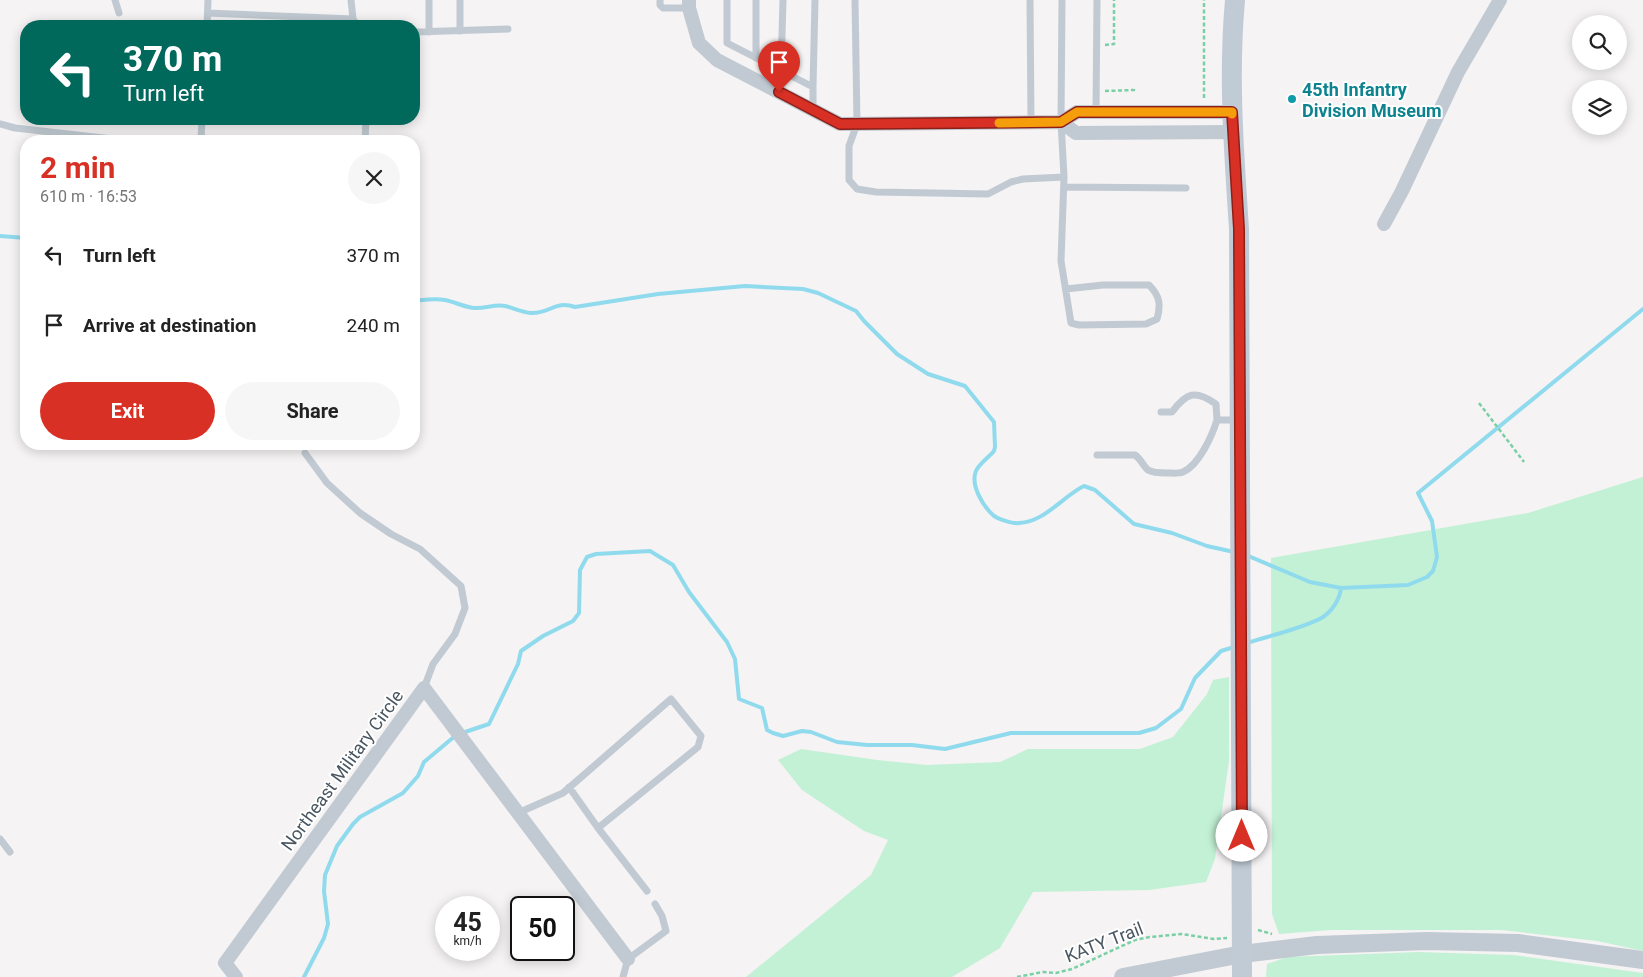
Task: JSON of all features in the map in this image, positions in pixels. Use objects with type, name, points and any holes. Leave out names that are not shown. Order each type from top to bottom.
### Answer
[{"type":"main road","points":[[1235,0],[1231,55],[1232,112],[1239,229],[1247,939],[1242,977]]},
{"type":"street","points":[[1384,224],[1402,191],[1458,72],[1500,0]]},
{"type":"street","points":[[689,4],[699,43],[717,60],[840,124],[1061,122],[1077,112],[1232,112]]},
{"type":"street","points":[[1061,122],[1076,133],[1233,132]]},
{"type":"street","name":"Northeast Military Circle","points":[[236,977],[224,964],[424,688],[628,959]]},
{"type":"street","points":[[1128,976],[1247,939],[1317,945],[1426,941],[1518,944],[1643,960]]},
{"type":"lane","points":[[114,0],[119,13]]},
{"type":"lane","points":[[207,20],[208,0]]},
{"type":"lane","points":[[208,13],[353,19],[351,0]]},
{"type":"lane","points":[[429,0],[429,32]]},
{"type":"lane","points":[[460,0],[460,31]]},
{"type":"lane","points":[[660,0],[663,8],[689,4]]},
{"type":"lane","points":[[727,0],[726,43],[813,87]]},
{"type":"lane","points":[[756,0],[756,58]]},
{"type":"lane","points":[[781,71],[783,0]]},
{"type":"lane","points":[[813,110],[815,0]]},
{"type":"lane","points":[[855,0],[857,124],[849,146],[849,180],[856,189],[876,192],[988,194],[1011,182],[1023,179],[1064,177]]},
{"type":"lane","points":[[1030,0],[1031,122]]},
{"type":"lane","points":[[1062,0],[1061,122],[1064,187],[1061,261],[1071,323],[1079,325],[1146,324],[1157,319],[1160,310],[1157,293],[1149,285],[1103,285],[1066,289]]},
{"type":"lane","points":[[1096,112],[1097,0]]},
{"type":"lane","points":[[420,32],[508,29]]},
{"type":"lane","points":[[0,124],[15,128],[77,135]]},
{"type":"lane","points":[[1064,187],[1186,188]]},
{"type":"lane","points":[[1097,455],[1135,455],[1148,470],[1160,474],[1182,473],[1190,467],[1200,454],[1213,432],[1217,420],[1216,404],[1210,400],[1188,395],[1179,402],[1172,412],[1161,412]]},
{"type":"lane","points":[[1217,420],[1240,420]]},
{"type":"lane","points":[[305,453],[327,483],[360,513],[391,534],[420,548],[461,586],[465,608],[455,634],[433,664],[424,688]]},
{"type":"lane","points":[[518,813],[563,793],[671,699],[701,736],[698,747],[598,828]]},
{"type":"lane","points":[[569,787],[647,891]]},
{"type":"lane","points":[[0,839],[10,852]]},
{"type":"lane","points":[[622,977],[628,959],[666,931],[662,916],[655,904]]},
{"type":"path","points":[[1104,54],[1104,44],[1114,44],[1114,0]]},
{"type":"path","points":[[1204,0],[1204,112]]},
{"type":"path","points":[[1104,91],[1134,90],[1134,87]]},
{"type":"path","points":[[1479,403],[1524,462]]},
{"type":"path","name":"KATY Trail","points":[[1017,977],[1072,969],[1135,940],[1150,937],[1182,934],[1214,939],[1247,939]]},
{"type":"green space","points":[[1643,477],[1643,951],[1597,941],[1501,930],[1331,930],[1279,934],[1272,914],[1271,558],[1528,513]]},
{"type":"green space","points":[[1229,677],[1229,761],[1215,859],[1206,882],[1149,890],[1033,892],[1000,948],[952,977],[746,977],[871,875],[888,840],[864,831],[802,790],[778,760],[801,749],[927,765],[1000,762],[1028,749],[1140,749],[1173,737],[1207,694],[1213,680]]},
{"type":"green space","points":[[1418,952],[1514,955],[1643,973],[1643,977],[1266,977],[1267,964],[1287,957]]},
{"type":"waterway","points":[[0,236],[20,238]]},
{"type":"waterway","points":[[420,300],[441,299],[467,307],[505,306],[524,312],[538,313],[562,305],[575,307],[658,294],[745,286],[803,289],[818,293],[856,311],[897,354],[928,374],[965,386],[994,422],[994,451],[976,471],[975,483],[978,495],[995,517],[1013,523],[1028,522],[1045,513],[1084,486],[1095,490],[1134,524],[1172,533],[1207,546],[1234,552]]},
{"type":"waterway","points":[[1246,555],[1310,582],[1341,588],[1408,585],[1427,577],[1433,571],[1437,557],[1432,521],[1418,493],[1643,309]]},
{"type":"waterway","points":[[462,733],[489,724],[518,664],[521,651],[543,636],[573,621],[579,613],[580,570],[587,557],[596,554],[650,551],[673,565],[689,592],[727,642],[735,659],[739,699],[762,708],[767,730],[783,736],[802,731],[811,732],[837,742],[867,745],[912,745],[945,749],[1011,733],[1139,733],[1156,728],[1181,709],[1195,678],[1221,651],[1234,647]]},
{"type":"waterway","points":[[1247,643],[1297,628],[1323,617],[1335,604],[1341,588]]},
{"type":"waterway","points":[[304,977],[324,938],[328,924],[324,891],[325,875],[337,846],[360,817],[403,793],[418,776],[424,762],[455,736]]},
{"type":"slow traffic","points":[[999,123],[1061,122],[1077,112],[1232,112],[1232,114]]},
{"type":"place","name":"45th Infantry Division Museum","points":[[1292,99]]},
{"type":"route","points":[[779,92],[840,124],[1061,122],[1077,112],[1232,112],[1239,229],[1242,836]]}]
